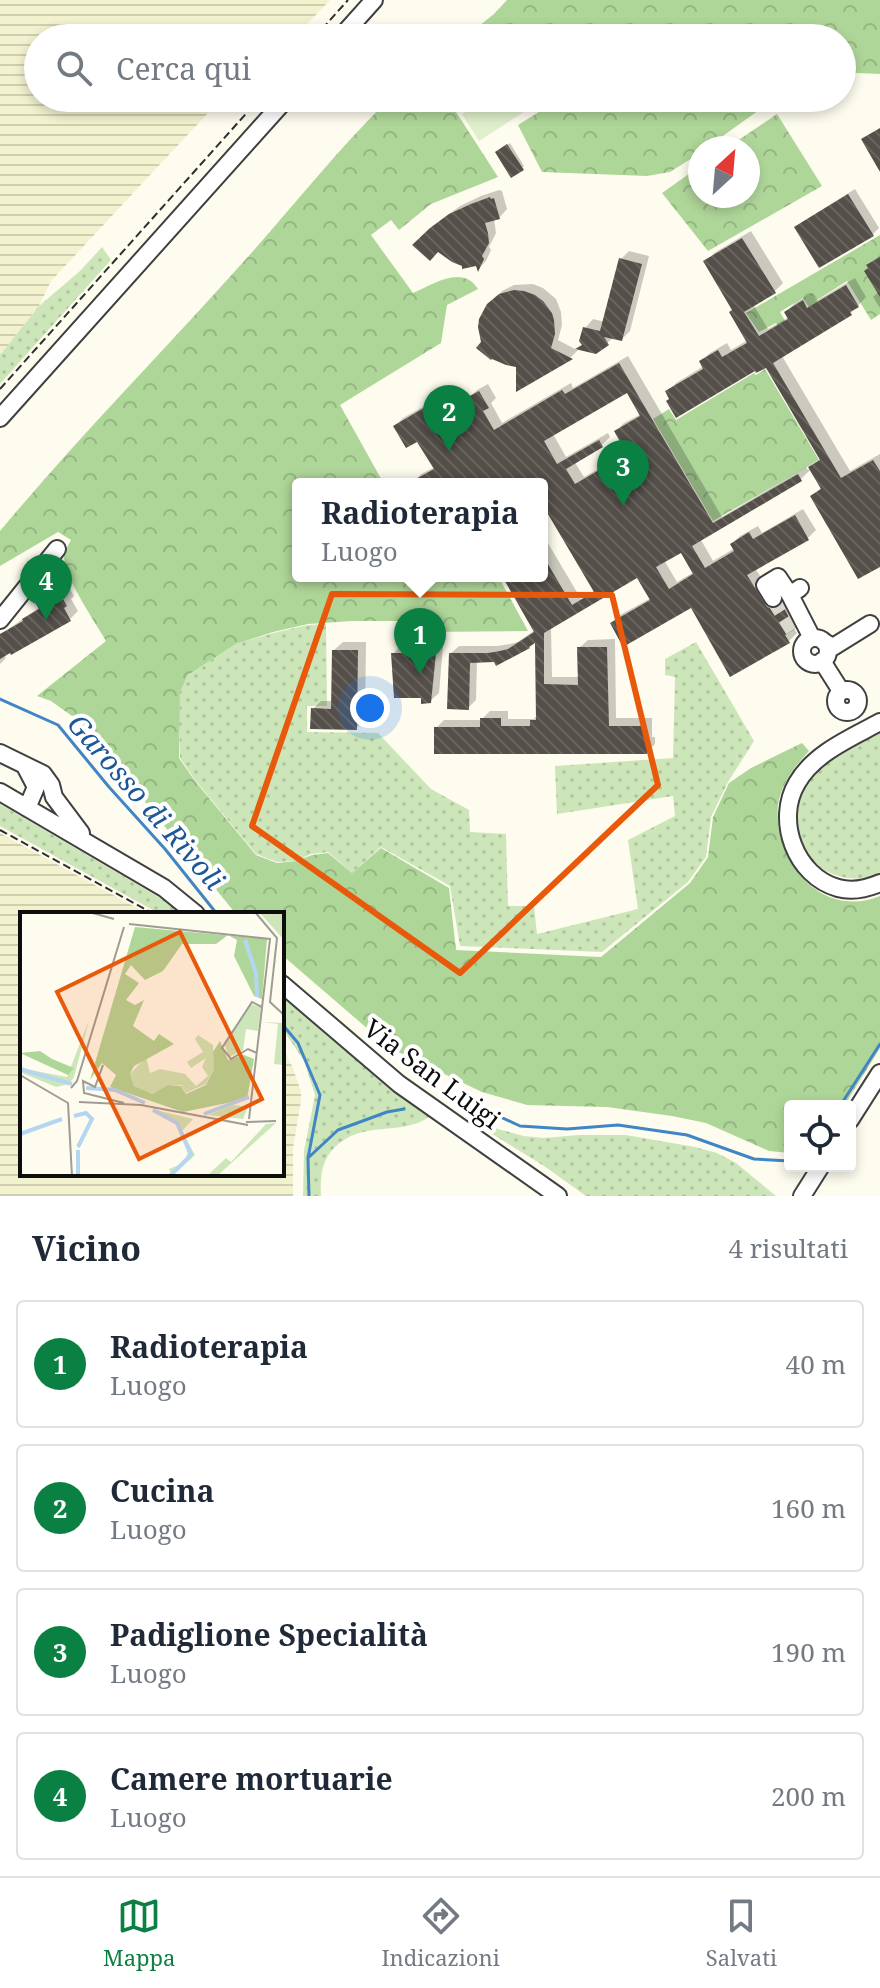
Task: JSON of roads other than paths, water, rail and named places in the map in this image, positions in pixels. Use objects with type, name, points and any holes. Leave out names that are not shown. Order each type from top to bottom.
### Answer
[{"type":"street","points":[[353,24],[374,0]]},
{"type":"street","points":[[0,418],[274,112]]},
{"type":"street","points":[[0,620],[57,549]]},
{"type":"street","points":[[788,594],[813,643],[828,652],[822,661],[841,691]]},
{"type":"street","points":[[793,630],[798,643],[833,647],[870,624]]},
{"type":"street","points":[[880,722],[823,755],[804,772],[790,796],[787,817],[792,845],[815,875],[838,888],[851,890],[880,883]]},
{"type":"street","points":[[0,753],[43,774],[43,784],[90,843]]},
{"type":"street","points":[[0,786],[19,792],[43,784]]},
{"type":"street","points":[[27,808],[43,784]]},
{"type":"street","points":[[0,792],[164,888],[194,912]]},
{"type":"street","name":"Via San Luigi","points":[[284,986],[399,1084],[558,1196]]},
{"type":"street","points":[[856,1111],[880,1073]]},
{"type":"street","points":[[802,1196],[817,1172]]},
{"type":"waterway","name":"Garosso di Rivoli","points":[[0,699],[58,725],[215,912]]},
{"type":"waterway","name":"Garosso di Rivoli","points":[[284,1026],[298,1043],[320,1095],[308,1158],[309,1196]]},
{"type":"waterway","points":[[844,1100],[880,1044]]},
{"type":"waterway","points":[[451,1100],[479,1107],[520,1126],[567,1129],[618,1125],[687,1135],[754,1159],[784,1161]]},
{"type":"waterway","points":[[308,1158],[338,1130],[404,1109]]},
{"type":"tunnel","points":[[773,598],[793,630]]},
{"type":"place","name":"Cucina","points":[[449,451]]},
{"type":"place","name":"Padiglione Specialità","points":[[623,506]]},
{"type":"place","name":"Camere mortuarie","points":[[46,620]]},
{"type":"place","name":"Radioterapia","points":[[420,674]]}]
